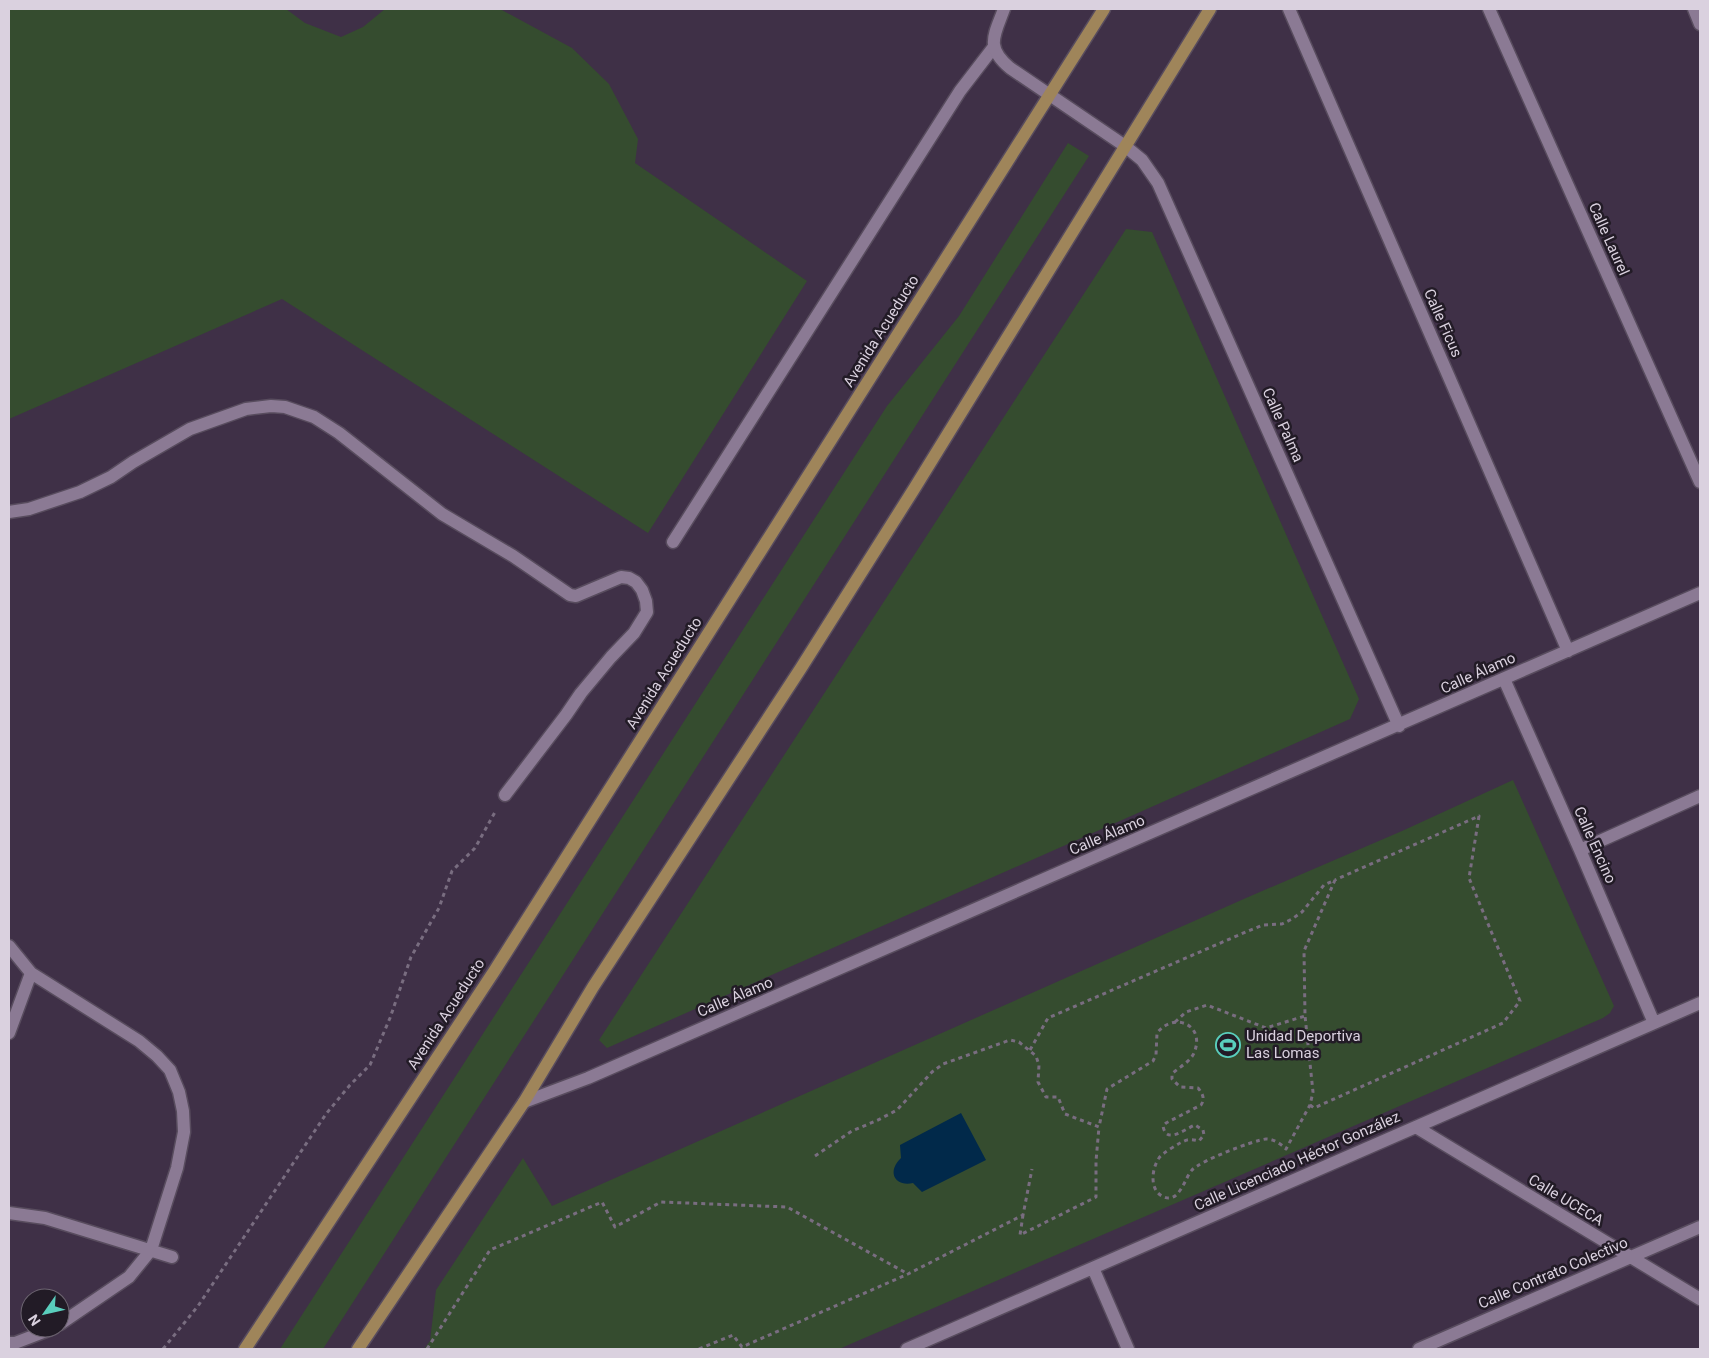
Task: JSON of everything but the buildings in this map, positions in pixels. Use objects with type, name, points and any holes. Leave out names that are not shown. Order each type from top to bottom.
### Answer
[{"type":"main road","name":"Avenida Acueducto","points":[[245,1349],[500,962],[1104,9]]},
{"type":"main road","points":[[358,1349],[524,1102],[593,987],[801,668],[914,489],[1210,9]]},
{"type":"street","points":[[673,542],[960,91],[993,48],[995,34],[1004,9]]},
{"type":"street","name":"Calle Ficus","points":[[1289,9],[1568,651]]},
{"type":"street","name":"Calle Laurel","points":[[1489,9],[1700,482]]},
{"type":"street","points":[[1694,9],[1700,24]]},
{"type":"street","name":"Calle Palma","points":[[993,48],[1001,60],[1010,68],[1125,146],[1142,160],[1158,183],[1399,726]]},
{"type":"street","points":[[9,512],[29,509],[80,492],[111,477],[190,429],[246,409],[285,406],[314,417],[339,433],[442,514],[513,556],[570,595],[576,596],[621,577],[629,578],[636,582],[642,590],[647,612],[634,633],[581,693],[505,796]]},
{"type":"street","name":"Calle Álamo","points":[[524,1102],[588,1078],[1399,726],[1700,593]]},
{"type":"street","name":"Calle Encino","points":[[1504,679],[1580,850],[1654,1024]]},
{"type":"street","points":[[1580,850],[1700,796]]},
{"type":"street","points":[[9,946],[31,974],[139,1041],[157,1056],[170,1070],[179,1092],[183,1111],[184,1132],[177,1168],[151,1250],[129,1277],[70,1317]]},
{"type":"street","points":[[9,1033],[31,974]]},
{"type":"street","name":"Calle Licenciado Héctor González","points":[[907,1349],[1700,1004]]},
{"type":"street","name":"Calle UCECA","points":[[1416,1127],[1700,1299]]},
{"type":"street","points":[[9,1213],[45,1218],[172,1257]]},
{"type":"street","name":"Calle Contrato Colectivo","points":[[1419,1349],[1700,1227]]},
{"type":"street","points":[[1093,1268],[1128,1349]]},
{"type":"street","points":[[9,1343],[15,1343],[28,1338]]},
{"type":"path","points":[[164,1349],[198,1306],[326,1114],[350,1085],[370,1066],[390,1018],[411,957],[439,908],[452,871],[475,848],[505,796]]},
{"type":"path","points":[[1030,1050],[1048,1018],[1255,928],[1263,925],[1282,924],[1302,912],[1324,886],[1479,816],[1469,878],[1520,1000],[1503,1024],[1314,1108],[1310,1105]]},
{"type":"path","points":[[1032,1169],[1022,1215],[1020,1235],[1096,1197],[1096,1161],[1099,1127],[1107,1089],[1153,1061],[1156,1055],[1158,1032],[1166,1025],[1178,1021],[1194,1030],[1197,1039],[1192,1056],[1171,1076],[1180,1087],[1198,1088],[1203,1096],[1203,1100],[1201,1105],[1166,1123],[1163,1126],[1164,1131],[1167,1135],[1173,1136],[1196,1125],[1200,1127],[1204,1134],[1199,1140],[1186,1140],[1159,1156],[1154,1170],[1154,1186],[1162,1197],[1169,1198],[1178,1194],[1191,1171],[1199,1165],[1240,1147],[1266,1139],[1278,1142],[1286,1149],[1310,1105],[1314,1092],[1305,1016],[1304,951],[1335,880]]},
{"type":"path","points":[[1174,1022],[1186,1012],[1207,1004],[1266,1028],[1305,1016]]},
{"type":"path","points":[[815,1156],[852,1131],[898,1110],[932,1072],[943,1064],[1010,1040],[1020,1042],[1036,1056],[1039,1066],[1038,1082],[1046,1097],[1058,1097],[1065,1114],[1099,1127]]},
{"type":"path","points":[[427,1349],[490,1250],[602,1202],[615,1227],[661,1202],[787,1207],[908,1274]]},
{"type":"path","points":[[700,1349],[733,1335],[742,1347],[908,1274],[1022,1215]]},
{"type":"green space","points":[[9,9],[286,9],[305,23],[341,37],[363,27],[385,9],[500,9],[572,48],[609,84],[638,139],[635,163],[807,281],[648,533],[282,299],[9,419]]},
{"type":"green space","points":[[1068,143],[1089,156],[323,1349],[280,1349],[887,406],[959,316]]},
{"type":"green space","points":[[1126,229],[1152,232],[1359,699],[1350,719],[607,1048],[599,1040]]},
{"type":"green space","name":"Unidad Deportiva Las Lomas","points":[[1513,780],[1614,1006],[1610,1013],[1603,1018],[839,1349],[424,1349],[430,1341],[436,1290],[523,1158],[552,1206],[1246,898],[1402,831]]},
{"type":"water","points":[[961,1113],[986,1160],[922,1192],[913,1183],[906,1184],[897,1180],[894,1168],[901,1158],[900,1145]]},
{"type":"place","name":"Unidad Deportiva Las Lomas","points":[[1228,1045]]}]
